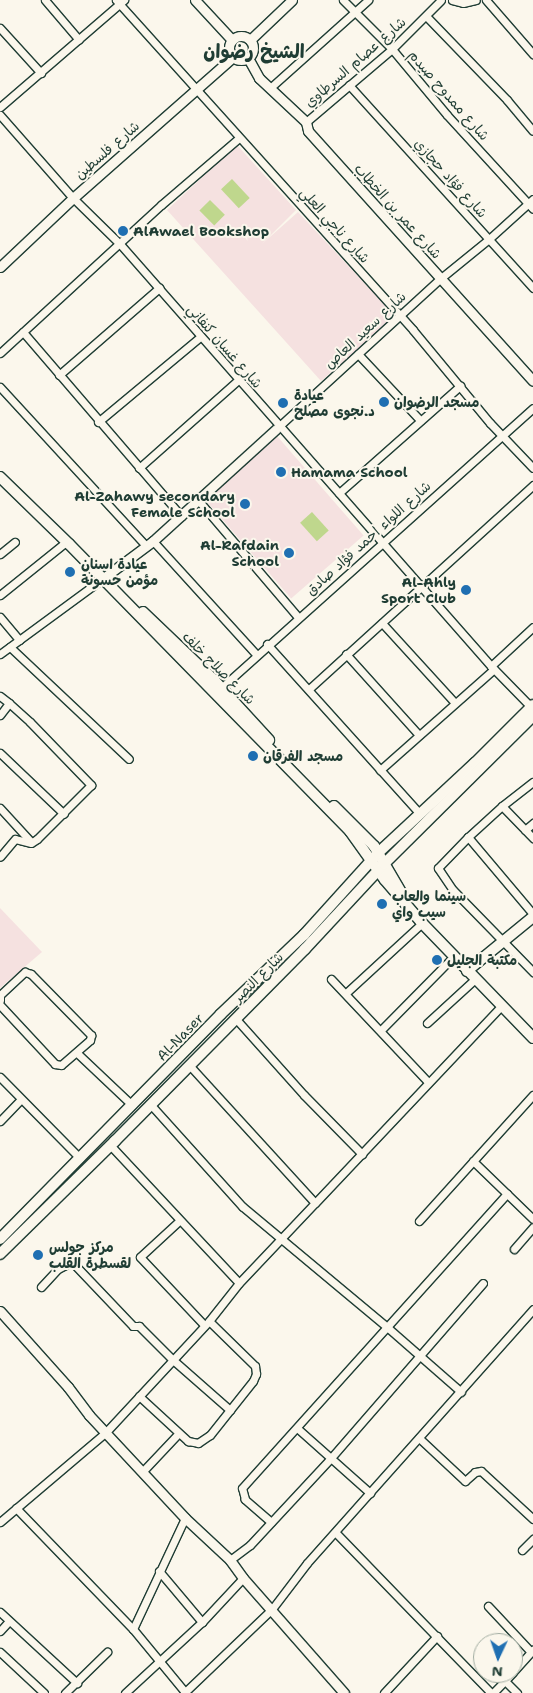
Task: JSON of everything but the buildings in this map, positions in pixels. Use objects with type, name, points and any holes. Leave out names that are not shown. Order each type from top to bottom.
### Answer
[{"type":"main road","name":"شارع صلاح خلف","points":[[0,468],[350,831],[370,862],[381,867]]},
{"type":"main road","name":"شارع صلاح خلف","points":[[0,477],[221,688],[304,776],[350,821],[378,853],[381,867],[422,923],[453,958],[533,1038]]},
{"type":"main road","points":[[378,853],[532,709]]},
{"type":"main road","name":"شارع النصر","points":[[0,1254],[111,1146],[236,1019],[532,709]]},
{"type":"main road","name":"Al-Naser","points":[[0,1239],[304,934],[378,853]]},
{"type":"main road","points":[[467,971],[504,942],[533,915]]},
{"type":"street","points":[[45,0],[79,40]]},
{"type":"street","points":[[195,0],[232,40]]},
{"type":"street","points":[[250,40],[292,0]]},
{"type":"street","name":"شارع ممدوح صيدم","points":[[343,0],[392,49],[447,114],[531,204]]},
{"type":"street","points":[[270,88],[368,0]]},
{"type":"street","name":"شارع عصام السرطاوي","points":[[306,122],[392,49],[441,0]]},
{"type":"street","points":[[452,0],[463,3],[476,0]]},
{"type":"street","points":[[486,0],[533,54]]},
{"type":"street","points":[[0,107],[79,40],[120,1]]},
{"type":"street","name":"شارع ناجي العلي","points":[[120,1],[239,138],[401,316],[502,436],[533,468]]},
{"type":"street","points":[[426,16],[533,131]]},
{"type":"street","points":[[0,28],[41,73]]},
{"type":"street","points":[[241,36],[250,40],[253,49],[248,58],[239,60],[233,57],[229,49],[232,40],[241,36]]},
{"type":"street","name":"شارع فلسطين","points":[[0,267],[73,198],[198,90],[233,57]]},
{"type":"street","name":"شارع عمر بن الخطاب","points":[[248,58],[259,78],[306,122],[308,131],[533,381]]},
{"type":"street","name":"شارع فؤاد حجازي","points":[[349,85],[533,288]]},
{"type":"street","name":"شارع غسان كنفاني","points":[[0,115],[73,198],[120,244],[278,428],[383,541],[532,709]]},
{"type":"street","points":[[0,353],[239,138]]},
{"type":"street","name":"شارع سعيد العاص","points":[[105,578],[181,516],[441,278],[531,204]]},
{"type":"street","points":[[59,375],[159,288]]},
{"type":"street","points":[[23,332],[98,422],[181,516]]},
{"type":"street","points":[[98,422],[200,337]]},
{"type":"street","points":[[358,354],[420,420]]},
{"type":"street","points":[[139,468],[238,380]]},
{"type":"street","points":[[339,494],[460,386]]},
{"type":"street","points":[[0,387],[256,654]]},
{"type":"street","name":"شارع اللواء احمد فؤاد صادق","points":[[221,688],[256,654],[533,408]]},
{"type":"street","points":[[309,689],[533,485]]},
{"type":"street","points":[[198,500],[298,617]]},
{"type":"street","points":[[0,554],[15,542]]},
{"type":"street","points":[[0,595],[66,542]]},
{"type":"street","points":[[0,654],[105,578]]},
{"type":"street","points":[[0,617],[19,640]]},
{"type":"street","points":[[382,623],[455,703]]},
{"type":"street","points":[[380,770],[455,703],[533,626]]},
{"type":"street","points":[[268,644],[420,814]]},
{"type":"street","points":[[10,647],[129,760]]},
{"type":"street","points":[[346,654],[419,735]]},
{"type":"street","points":[[0,696],[30,722],[91,785],[64,814],[32,843]]},
{"type":"street","points":[[0,715],[9,703]]},
{"type":"street","points":[[0,753],[64,814]]},
{"type":"street","points":[[533,782],[502,806],[438,868],[453,890],[533,972]]},
{"type":"street","points":[[502,806],[533,838]]},
{"type":"street","points":[[0,808],[32,843]]},
{"type":"street","points":[[525,830],[533,823]]},
{"type":"street","points":[[468,838],[533,915]]},
{"type":"street","points":[[0,857],[15,839],[32,843]]},
{"type":"street","points":[[346,993],[422,923]]},
{"type":"street","points":[[381,1030],[453,958]]},
{"type":"street","points":[[0,1000],[0,996],[25,972],[31,974],[91,1035],[90,1040],[61,1065],[55,1064],[0,1005]]},
{"type":"street","points":[[331,979],[428,1082]]},
{"type":"street","points":[[427,1023],[475,979]]},
{"type":"street","points":[[0,1522],[106,1432],[173,1360],[239,1283],[502,1005]]},
{"type":"street","points":[[236,1019],[304,1095],[362,1154]]},
{"type":"street","points":[[77,1053],[132,1105]]},
{"type":"street","points":[[190,1066],[315,1203]]},
{"type":"street","points":[[0,1077],[80,1158]]},
{"type":"street","points":[[419,1221],[533,1095]]},
{"type":"street","points":[[0,1121],[21,1099]]},
{"type":"street","points":[[151,1105],[243,1207],[388,1328],[461,1392]]},
{"type":"street","points":[[111,1146],[179,1221],[239,1283]]},
{"type":"street","points":[[473,1161],[533,1219]]},
{"type":"street","points":[[271,1522],[245,1500],[242,1488],[388,1328],[420,1288],[507,1194]]},
{"type":"street","points":[[139,1396],[170,1424],[178,1434],[188,1441],[198,1443],[210,1435],[253,1381],[255,1366],[206,1323],[140,1257],[179,1221]]},
{"type":"street","points":[[514,1249],[533,1227]]},
{"type":"street","points":[[41,1287],[58,1269],[72,1262],[133,1326],[139,1326],[173,1360],[230,1410]]},
{"type":"street","points":[[230,1560],[250,1546],[330,1459],[483,1283]]},
{"type":"street","points":[[16,1508],[133,1629],[184,1693],[272,1609],[307,1563],[336,1533],[533,1309]]},
{"type":"street","points":[[0,1311],[106,1432],[185,1518],[230,1560],[243,1578],[344,1693]]},
{"type":"street","points":[[297,1428],[370,1493]]},
{"type":"street","points":[[143,1471],[178,1434]]},
{"type":"street","points":[[419,1438],[465,1481],[475,1472],[481,1472],[533,1519]]},
{"type":"street","points":[[133,1629],[185,1518]]},
{"type":"street","points":[[336,1533],[492,1693],[503,1683]]},
{"type":"street","points":[[522,1550],[533,1539]]},
{"type":"street","points":[[159,1571],[202,1622]]},
{"type":"street","points":[[125,1693],[202,1622],[243,1578]]},
{"type":"street","points":[[488,1606],[532,1651],[523,1661]]},
{"type":"street","points":[[0,1612],[77,1683]]},
{"type":"street","points":[[0,1631],[9,1621]]},
{"type":"street","points":[[384,1693],[437,1636]]},
{"type":"street","points":[[0,1652],[44,1693]]},
{"type":"street","points":[[64,1693],[77,1683],[107,1652]]},
{"type":"street","points":[[507,1683],[517,1693]]},
{"type":"shaded area","points":[[237,145],[296,210],[262,244],[298,212],[396,317],[321,381],[167,210]]},
{"type":"shaded area","points":[[277,436],[364,536],[291,599],[205,499]]},
{"type":"shaded area","points":[[0,908],[42,952],[0,988]]},
{"type":"green space","points":[[232,179],[250,198],[239,208],[221,189]]},
{"type":"green space","points":[[210,200],[225,215],[214,225],[199,211]]},
{"type":"green space","points":[[312,512],[329,531],[317,541],[300,523]]},
{"type":"place","name":"AlAwael Bookshop","points":[[123,231]]},
{"type":"place","name":"مسجد الرضوان","points":[[384,402]]},
{"type":"place","name":"عيادة د.نجوى مصلح","points":[[283,403]]},
{"type":"place","name":"Hamama School","points":[[281,472]]},
{"type":"place","name":"Al-Zahawy secondary Female School","points":[[245,504]]},
{"type":"place","name":"Al-Rafdain School","points":[[289,553]]},
{"type":"place","name":"عيادة اسنان مؤمن حسونة","points":[[70,572]]},
{"type":"place","name":"Al-Ahly Sport Club","points":[[466,590]]},
{"type":"place","name":"مسجد الفرقان","points":[[253,756]]},
{"type":"place","name":"سينما والعاب سيب واي","points":[[382,904]]},
{"type":"place","name":"مكتبة الجليل","points":[[437,960]]},
{"type":"place","name":"مركز جولس لقسطرة القلب","points":[[38,1255]]},
{"type":"district","name":"الشيخ رضوان","points":[[254,52]]}]
